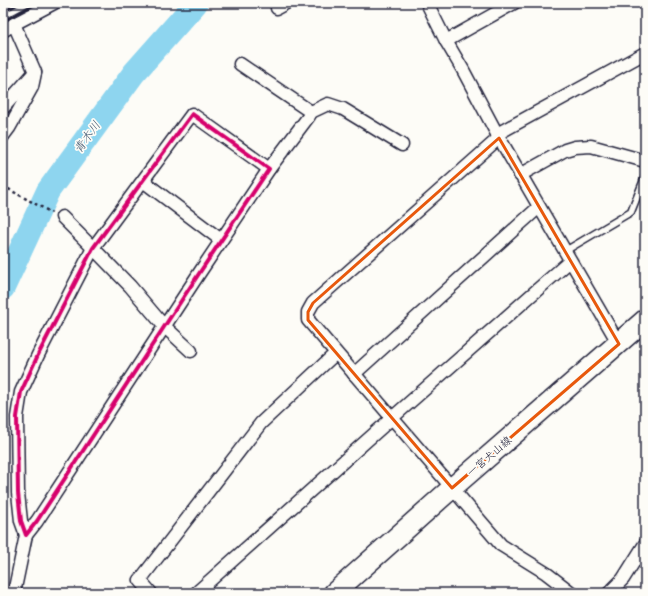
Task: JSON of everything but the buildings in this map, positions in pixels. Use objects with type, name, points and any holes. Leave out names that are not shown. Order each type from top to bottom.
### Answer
[{"type":"main road","name":"一宮犬山線","points":[[334,593],[645,320]]},
{"type":"street","points":[[3,136],[32,87],[35,72],[8,27],[54,3]]},
{"type":"street","points":[[426,3],[520,175],[619,344]]},
{"type":"street","points":[[446,42],[514,3]]},
{"type":"street","points":[[572,593],[546,573],[501,545],[308,320],[308,312],[313,304],[498,136],[645,53]]},
{"type":"street","points":[[240,64],[311,112]]},
{"type":"street","points":[[3,108],[35,72]]},
{"type":"street","points":[[14,593],[26,536],[42,514],[221,240],[269,169],[311,112],[328,104],[344,109],[402,145]]},
{"type":"street","points":[[26,536],[20,521],[18,493],[17,417],[21,392],[93,248],[192,114],[269,169]]},
{"type":"street","points":[[520,175],[565,150],[575,147],[590,146],[645,161]]},
{"type":"street","points":[[143,181],[221,240]]},
{"type":"street","points":[[354,374],[539,208]]},
{"type":"street","points":[[62,217],[130,286],[164,326],[191,351]]},
{"type":"street","points":[[196,593],[392,418],[568,256]]},
{"type":"street","points":[[151,593],[140,580],[246,441],[261,423],[336,353]]},
{"type":"street","points":[[610,593],[623,579],[645,544]]},
{"type":"lane","points":[[568,256],[631,212],[645,177]]},
{"type":"path","points":[[3,186],[62,217]]},
{"type":"highlighted area","points":[[499,138],[619,344],[452,488],[308,320],[308,312],[313,303]]},
{"type":"waterway","name":"青木川","points":[[3,288],[48,191],[134,73],[196,3]]},
{"type":"railway","points":[[3,12],[20,3]]},
{"type":"railway","points":[[3,21],[36,3]]},
{"type":"cycle path","points":[[192,114],[269,169],[37,521],[26,535],[21,521],[18,493],[17,417],[21,392],[38,355],[93,248],[192,114]]}]
